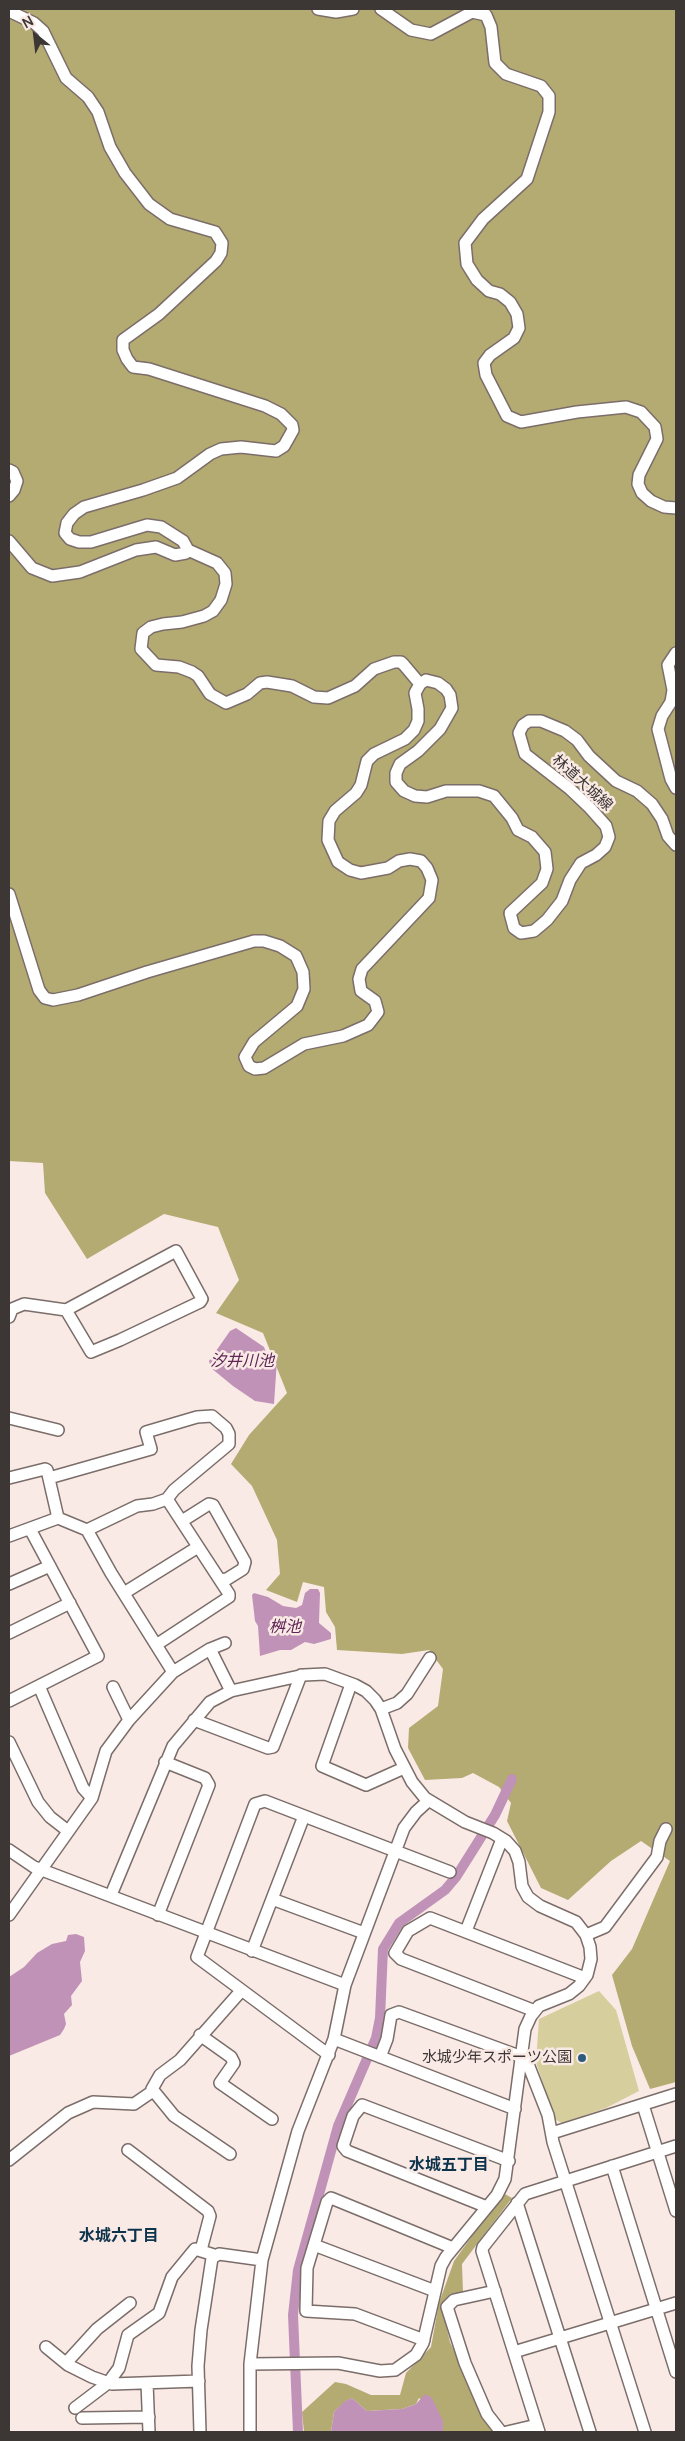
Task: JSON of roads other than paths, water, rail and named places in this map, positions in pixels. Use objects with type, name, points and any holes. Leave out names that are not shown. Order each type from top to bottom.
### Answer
[{"type":"street","points":[[318,9],[336,12],[353,9]]},
{"type":"street","points":[[381,9],[397,22],[422,33],[431,34],[455,23],[472,12],[486,15],[491,27],[495,63],[506,74],[540,86],[548,96],[549,112],[527,179],[483,219],[465,243],[467,264],[477,280],[489,291],[500,294],[510,302],[517,314],[519,328],[514,338],[490,355],[484,363],[486,375],[507,416],[521,422],[577,412],[626,407],[641,412],[655,427],[657,439],[639,476],[638,484],[642,493],[651,501],[664,507],[676,508]]},
{"type":"street","points":[[9,10],[43,30],[66,78],[88,97],[98,112],[110,147],[125,173],[149,204],[170,218],[215,232],[222,243],[221,253],[216,261],[159,314],[123,340],[123,350],[127,359],[133,367],[149,369],[265,406],[281,414],[292,425],[293,430],[289,440],[276,451],[241,447],[221,449],[210,454],[177,478],[143,490],[98,501],[84,507],[74,514],[67,523],[65,533],[70,539],[79,542],[91,542],[147,525],[161,527],[183,541],[188,550],[217,563],[225,573],[226,584],[221,600],[213,611],[204,616],[182,622],[151,627],[143,633],[141,649],[156,665],[179,667],[192,672],[198,676],[210,694],[226,703],[247,694],[260,683],[267,682],[292,686],[314,697],[328,698],[355,686],[374,669],[394,662],[401,662],[420,684],[415,693],[418,721],[414,730],[405,739],[370,757],[358,789],[335,811],[329,821],[328,840],[338,862],[350,870],[361,873],[375,872],[388,868],[399,861],[410,859],[421,861],[427,868],[432,880],[432,890],[425,904],[362,969],[359,979],[361,991],[375,1001],[378,1012],[368,1025],[344,1036],[304,1044],[264,1068],[255,1069],[249,1066],[245,1057],[254,1042],[297,1006],[304,989],[303,972],[296,956],[280,946],[264,941],[231,948],[78,995],[53,1000],[45,998],[39,990],[9,894]]},
{"type":"street","points":[[9,470],[13,472],[17,481],[14,490],[9,496]]},
{"type":"street","points":[[9,541],[32,568],[52,576],[80,572],[136,550],[156,548],[175,554],[186,553],[188,550]]},
{"type":"street","points":[[676,653],[668,666],[673,690],[671,702],[662,716],[658,729],[671,779],[676,788]]},
{"type":"street","name":"林道大城線","points":[[420,684],[426,680],[438,683],[446,688],[450,695],[452,708],[440,729],[418,751],[400,764],[396,773],[396,782],[404,791],[415,796],[428,797],[446,791],[479,791],[494,796],[512,818],[518,830],[532,837],[544,852],[547,869],[542,883],[510,913],[514,928],[521,933],[534,931],[547,920],[562,901],[570,880],[581,863],[596,855],[605,847],[609,838],[606,826],[590,808],[570,789],[525,754],[519,733],[523,725],[529,722],[541,721],[564,731],[577,740],[589,756],[616,781],[637,791],[652,804],[662,818],[668,836],[676,845]]},
{"type":"street","points":[[9,1317],[12,1309],[24,1304],[66,1310],[176,1251],[202,1299],[200,1302],[91,1352],[66,1310]]},
{"type":"street","points":[[49,1478],[151,1449],[146,1432],[197,1417],[212,1416],[226,1428],[229,1434],[229,1444],[174,1490],[167,1499],[153,1504],[137,1506],[87,1530]]},
{"type":"street","points":[[9,1418],[58,1430]]},
{"type":"street","points":[[9,1478],[45,1469],[49,1478],[58,1518]]},
{"type":"street","points":[[156,1645],[229,1598],[230,1594],[167,1499]]},
{"type":"street","points":[[182,1521],[209,1504],[213,1506],[245,1562],[243,1569],[227,1579],[220,1580]]},
{"type":"street","points":[[9,1536],[30,1529],[46,1520],[58,1518],[87,1530],[172,1672]]},
{"type":"street","points":[[9,1701],[98,1656],[30,1529]]},
{"type":"street","points":[[124,1593],[198,1547]]},
{"type":"street","points":[[9,1584],[50,1566]]},
{"type":"street","points":[[9,1633],[70,1603]]},
{"type":"street","points":[[9,1915],[39,1869],[92,1798],[106,1751],[129,1720],[172,1672],[210,1649],[225,1643]]},
{"type":"street","points":[[210,1649],[231,1691]]},
{"type":"street","points":[[381,1709],[397,1703],[407,1694],[430,1658]]},
{"type":"street","points":[[112,1895],[172,1746],[210,1702],[231,1691],[301,1676],[325,1674],[366,1691],[381,1709],[394,1749],[404,1768],[412,1782],[428,1801],[465,1822],[502,1839],[515,1851],[519,1862],[522,1886],[528,1897],[540,1906],[576,1922],[586,1935],[591,1960],[585,1978],[569,1994],[549,2000],[535,2011],[525,2029],[505,2179],[497,2195],[453,2248],[441,2266],[424,2340],[416,2355],[395,2370],[380,2371],[338,2362],[250,2364]]},
{"type":"street","points":[[194,1720],[268,1748],[273,1748],[301,1676]]},
{"type":"street","points":[[351,1684],[322,1766],[366,1785],[404,1768]]},
{"type":"street","points":[[39,1686],[83,1788],[92,1798]]},
{"type":"street","points":[[113,1687],[129,1720]]},
{"type":"street","points":[[9,1742],[38,1802],[50,1817],[68,1831]]},
{"type":"street","points":[[158,1915],[209,1785],[205,1778],[165,1762]]},
{"type":"street","points":[[328,2055],[197,1957],[255,1804],[265,1801],[395,1849],[450,1872]]},
{"type":"street","points":[[250,2432],[250,2364],[262,2260],[298,2131],[334,2039],[345,1985],[395,1849],[404,1828],[416,1812],[428,1801]]},
{"type":"street","points":[[252,1951],[304,1816]]},
{"type":"street","points":[[586,1935],[605,1927],[656,1857],[660,1841],[666,1829]]},
{"type":"street","points":[[466,1931],[502,1839]]},
{"type":"street","points":[[9,1850],[20,1860],[39,1869],[112,1895],[158,1915],[345,1985]]},
{"type":"street","points":[[272,1899],[364,1933]]},
{"type":"street","points":[[535,2011],[396,1956],[408,1931],[427,1919],[466,1931],[585,1978]]},
{"type":"street","points":[[230,2154],[174,2116],[152,2089],[160,2075],[175,2065],[241,1991]]},
{"type":"street","points":[[380,2057],[387,2039],[391,2016],[399,2012],[522,2057],[532,2070],[645,2432]]},
{"type":"street","points":[[200,2035],[232,2057],[234,2063],[220,2083],[272,2119]]},
{"type":"street","points":[[334,2039],[515,2109]]},
{"type":"street","points":[[9,2160],[68,2113],[93,2102],[134,2104],[154,2091]]},
{"type":"street","points":[[552,2133],[676,2094]]},
{"type":"street","points":[[487,2207],[347,2151],[343,2146],[353,2116],[362,2105],[508,2161]]},
{"type":"street","points":[[643,2105],[676,2211]]},
{"type":"street","points":[[507,2432],[538,2428],[482,2250],[525,2194],[676,2146]]},
{"type":"street","points":[[128,2150],[208,2211],[210,2216],[201,2250]]},
{"type":"street","points":[[612,2166],[676,2372]]},
{"type":"street","points":[[424,2340],[355,2314],[306,2311],[305,2277],[327,2202],[331,2198],[453,2248]]},
{"type":"street","points":[[517,2203],[590,2432]]},
{"type":"street","points":[[314,2245],[436,2291]]},
{"type":"street","points":[[149,2417],[78,2413],[108,2383],[119,2368],[128,2335],[159,2313],[172,2277],[195,2249],[214,2256],[219,2254],[262,2260]]},
{"type":"street","points":[[200,2432],[201,2330],[214,2256]]},
{"type":"street","points":[[495,2291],[454,2300],[447,2307],[465,2362],[487,2414],[501,2432]]},
{"type":"street","points":[[66,2363],[98,2328],[130,2302]]},
{"type":"street","points":[[514,2352],[676,2303]]},
{"type":"street","points":[[46,2348],[66,2363],[92,2378],[108,2383],[120,2385],[199,2381]]},
{"type":"street","points":[[147,2384],[150,2432]]},
{"type":"water","name":"汐井川池","points":[[236,1328],[264,1347],[266,1352],[276,1353],[274,1404],[255,1401],[211,1368],[209,1361],[230,1331]]},
{"type":"water","name":"桝池","points":[[310,1589],[318,1589],[320,1593],[319,1623],[331,1633],[331,1639],[314,1644],[305,1642],[291,1650],[280,1650],[260,1656],[258,1626],[255,1621],[252,1595],[254,1593],[268,1597],[283,1606],[296,1608],[302,1605],[305,1593]]},
{"type":"water","points":[[76,1934],[84,1937],[85,1951],[80,1962],[82,1981],[71,1996],[72,2005],[64,2014],[66,2024],[64,2029],[60,2035],[9,2056],[9,1977],[24,1967],[37,1953],[52,1944],[66,1941],[68,1935]]},
{"type":"water","points":[[425,2394],[432,2398],[443,2421],[443,2432],[331,2432],[334,2412],[345,2401],[352,2398],[367,2411],[402,2409],[416,2404]]},
{"type":"waterway","points":[[298,2432],[293,2315],[298,2270],[338,2126],[376,2038],[380,2018],[383,1949],[399,1923],[445,1890],[456,1877],[495,1815],[512,1779]]},
{"type":"place","name":"水城少年スポーツ公園","points":[[582,2058]]},
{"type":"district","name":"水城五丁目","points":[[449,2166]]},
{"type":"district","name":"水城六丁目","points":[[119,2237]]}]
